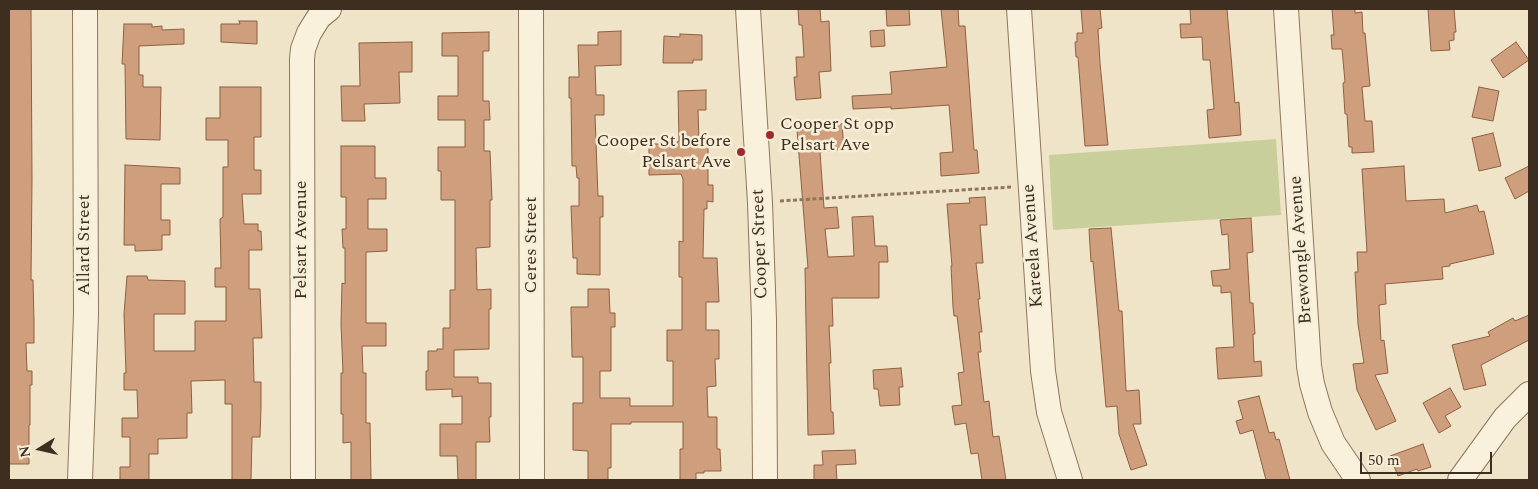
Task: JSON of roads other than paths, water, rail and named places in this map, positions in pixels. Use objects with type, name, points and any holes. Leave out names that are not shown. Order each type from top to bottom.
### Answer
[{"type":"street","name":"Allard Street","points":[[80,480],[86,314],[85,9]]},
{"type":"street","name":"Pelsart Avenue","points":[[303,480],[302,59],[303,49],[309,33],[319,17],[329,9]]},
{"type":"street","name":"Ceres Street","points":[[531,9],[532,480]]},
{"type":"street","name":"Cooper Street","points":[[748,9],[760,203],[764,320],[765,480]]},
{"type":"street","name":"Kareela Avenue","points":[[1019,9],[1046,393],[1054,431],[1070,480]]},
{"type":"street","name":"Brewongle Avenue","points":[[1286,9],[1309,366],[1320,412],[1333,443],[1358,480]]},
{"type":"street","points":[[1460,480],[1504,418],[1529,394]]},
{"type":"place","name":"Cooper St opp Pelsart Ave","points":[[770,135]]},
{"type":"place","name":"Cooper St before Pelsart Ave","points":[[741,152]]}]
